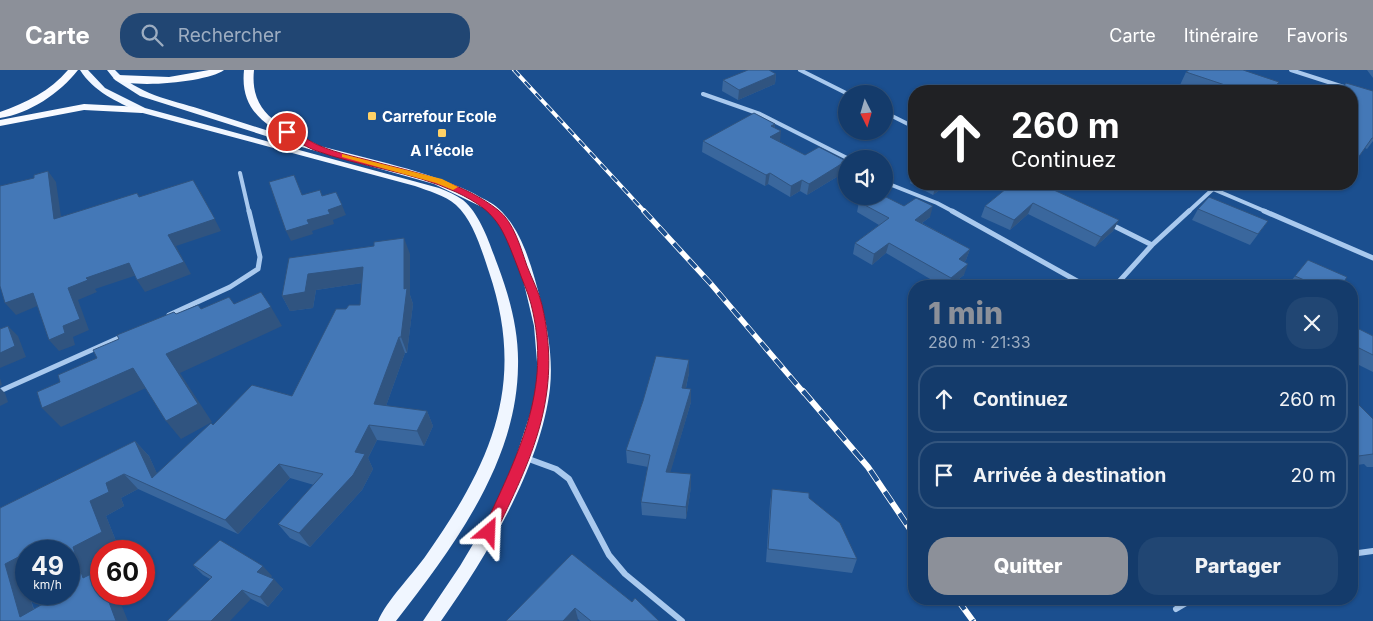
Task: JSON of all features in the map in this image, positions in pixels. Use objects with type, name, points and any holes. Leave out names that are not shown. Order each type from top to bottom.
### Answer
[{"type":"highway","points":[[0,115],[38,101],[51,92],[73,70]]},
{"type":"highway","points":[[118,78],[151,82],[179,80],[219,70]]},
{"type":"highway","points":[[249,70],[246,88],[256,110],[272,124],[316,148]]},
{"type":"highway","points":[[0,123],[84,107],[142,110]]},
{"type":"main road","points":[[84,70],[93,82],[111,95],[142,110],[408,181],[459,202],[472,221],[490,259],[505,306],[512,367],[508,402],[493,452],[450,536],[386,621]]},
{"type":"main road","points":[[111,70],[118,78],[143,94],[316,148],[439,181],[462,191],[496,212],[510,234],[526,272],[536,303],[542,336],[543,371],[540,404],[523,456],[489,532],[431,621]]},
{"type":"street","points":[[800,70],[838,89]]},
{"type":"street","points":[[1291,70],[1339,85]]},
{"type":"street","points":[[703,94],[724,99],[765,117],[838,154]]},
{"type":"street","points":[[893,116],[908,124]]},
{"type":"street","points":[[159,319],[230,287],[258,270],[260,257],[240,173]]},
{"type":"street","points":[[893,186],[937,203],[1075,280]]},
{"type":"street","points":[[1121,280],[1152,245],[1212,190]]},
{"type":"street","points":[[1215,190],[1373,258]]},
{"type":"street","points":[[1108,223],[1152,245]]},
{"type":"street","points":[[0,391],[132,331]]},
{"type":"street","points":[[523,456],[556,469],[569,479],[609,555],[625,574],[682,621]]},
{"type":"street","points":[[1358,553],[1373,551]]},
{"type":"street","points":[[1176,609],[1183,605]]},
{"type":"building","points":[[748,70],[769,70],[776,74],[739,90],[723,80]]},
{"type":"building","points":[[1189,70],[1243,70],[1279,82],[1276,85],[1225,85],[1186,72]]},
{"type":"building","points":[[1358,87],[1373,91],[1372,138],[1358,158]]},
{"type":"building","points":[[754,113],[775,124],[771,126],[781,131],[770,137],[805,155],[819,147],[838,157],[838,166],[809,184],[802,180],[791,186],[770,173],[766,175],[703,141]]},
{"type":"building","points":[[48,171],[54,219],[137,193],[139,197],[193,180],[215,219],[168,235],[184,262],[137,280],[129,263],[86,278],[88,280],[68,288],[80,319],[63,326],[65,333],[49,340],[33,293],[5,303],[0,286],[0,186],[34,178],[34,175]]},
{"type":"building","points":[[294,175],[302,195],[320,190],[322,196],[336,192],[342,205],[328,210],[330,214],[307,220],[309,224],[286,231],[269,182]]},
{"type":"building","points":[[1005,190],[1054,190],[1119,220],[1101,237],[1033,203],[1014,220],[985,206]]},
{"type":"building","points":[[1209,197],[1268,221],[1258,234],[1198,209]]},
{"type":"building","points":[[916,198],[933,206],[915,220],[970,249],[959,259],[968,264],[951,278],[889,243],[874,254],[855,243],[889,218],[865,205],[893,205],[893,200],[904,206]]},
{"type":"building","points":[[404,238],[404,289],[407,288],[401,337],[399,337],[374,404],[427,411],[417,431],[369,425],[355,452],[365,454],[353,475],[299,533],[278,524],[323,474],[279,464],[225,520],[124,474],[106,483],[109,492],[90,501],[102,532],[80,543],[80,540],[15,540],[15,559],[5,564],[15,605],[20,617],[41,605],[80,605],[80,569],[83,578],[90,574],[90,605],[110,605],[116,621],[0,621],[0,508],[135,441],[152,478],[211,423],[213,425],[252,385],[292,396],[336,309],[346,309],[349,305],[360,305],[363,267],[308,274],[305,292],[282,296],[289,258],[374,246],[374,242]]},
{"type":"building","points":[[1308,260],[1347,277],[1345,280],[1304,280],[1295,276]]},
{"type":"building","points":[[261,292],[271,307],[166,354],[198,404],[166,421],[133,368],[42,408],[37,392],[60,382],[58,375],[97,358],[93,350],[119,339],[117,335],[174,312],[176,314],[198,305],[201,309],[229,297],[234,304]]},
{"type":"building","points":[[8,326],[15,346],[0,353],[0,329]]},
{"type":"building","points":[[1359,329],[1373,336],[1373,355],[1358,348]]},
{"type":"building","points":[[656,356],[689,360],[682,388],[691,389],[666,472],[691,474],[686,507],[641,502],[650,455],[626,450]]},
{"type":"building","points":[[1358,404],[1373,419],[1373,454],[1358,456]]},
{"type":"building","points":[[772,489],[809,493],[809,498],[840,523],[857,559],[768,549]]},
{"type":"building","points":[[220,540],[263,566],[257,572],[274,579],[260,597],[242,590],[211,621],[167,621],[212,577],[193,565]]},
{"type":"building","points":[[572,554],[632,602],[635,598],[659,621],[591,621],[575,608],[563,621],[506,621]]},
{"type":"railway","points":[[514,70],[645,212]]},
{"type":"railway","points":[[644,211],[711,284],[804,393]]},
{"type":"railway","points":[[803,391],[868,467],[908,526]]},
{"type":"railway","points":[[961,605],[973,621]]},
{"type":"slow traffic","points":[[345,155],[439,181],[453,187]]},
{"type":"place","name":"Carrefour Ecole","points":[[372,116]]},
{"type":"place","name":"A l'école","points":[[442,133]]},
{"type":"route","points":[[287,132],[316,148],[439,181],[462,191],[496,212],[510,234],[526,272],[536,303],[542,336],[543,371],[540,404],[528,444],[513,484],[489,532]]}]
